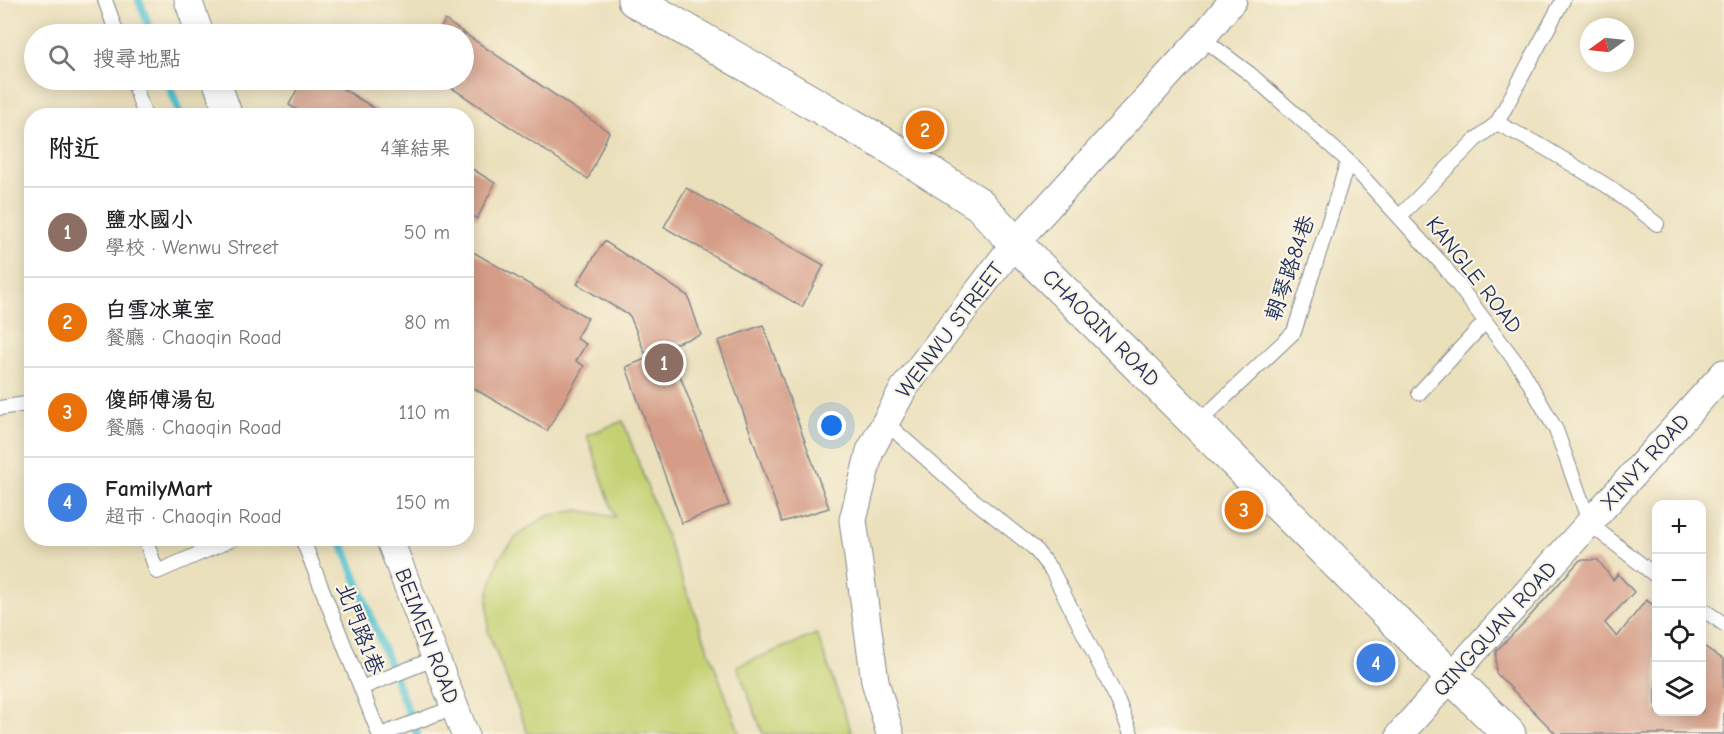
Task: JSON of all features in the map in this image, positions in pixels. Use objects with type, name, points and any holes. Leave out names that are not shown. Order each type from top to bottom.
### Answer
[{"type":"street","points":[[188,0],[196,24]]},
{"type":"street","name":"CHAOQIN ROAD","points":[[634,0],[893,149],[979,204],[1509,734]]},
{"type":"street","name":"WENWU STREET","points":[[890,734],[875,681],[853,520],[870,451],[904,388],[1016,243],[1202,38],[1233,0]]},
{"type":"street","points":[[220,90],[226,108]]},
{"type":"street","name":"XINYI ROAD","points":[[1590,524],[1724,373]]},
{"type":"street","name":"QINGQUAN ROAD","points":[[1400,734],[1590,524]]},
{"type":"street","name":"BEIMEN ROAD","points":[[392,546],[465,734]]},
{"type":"lane","points":[[105,0],[113,24]]},
{"type":"lane","points":[[1400,216],[1475,140],[1497,123],[1563,0]]},
{"type":"lane","name":"KANGLE ROAD","points":[[1202,38],[1250,74],[1348,161],[1443,265],[1522,370],[1556,430],[1590,524]]},
{"type":"lane","points":[[136,90],[142,108]]},
{"type":"lane","points":[[1497,123],[1545,148],[1609,187],[1657,224]]},
{"type":"lane","name":"朝琴路84巷","points":[[1197,424],[1294,332],[1348,161]]},
{"type":"lane","points":[[1419,393],[1485,322]]},
{"type":"lane","points":[[0,408],[24,404]]},
{"type":"lane","points":[[885,422],[966,494],[1034,548],[1052,571],[1068,601],[1118,701],[1131,734]]},
{"type":"lane","points":[[1590,524],[1652,573]]},
{"type":"lane","points":[[148,546],[157,572],[217,546]]},
{"type":"lane","name":"北門路1巷","points":[[305,546],[361,688],[386,732]]},
{"type":"lane","points":[[1706,612],[1724,624]]},
{"type":"lane","points":[[361,688],[436,658]]},
{"type":"lane","points":[[386,732],[455,706]]},
{"type":"green space","points":[[623,421],[740,734],[528,734],[488,632],[488,595],[499,558],[519,534],[547,516],[579,510],[615,517],[587,435]]},
{"type":"green space","points":[[817,634],[852,734],[763,734],[737,666]]},
{"type":"building","points":[[474,40],[609,132],[588,179],[455,90],[474,90]]},
{"type":"building","points":[[297,90],[345,90],[374,108],[294,108],[289,105]]},
{"type":"building","points":[[474,170],[495,183],[477,219],[474,217]]},
{"type":"building","points":[[686,188],[824,265],[802,307],[664,227]]},
{"type":"building","points":[[604,241],[688,296],[701,335],[645,353],[630,316],[577,284]]},
{"type":"building","points":[[474,253],[588,318],[576,338],[586,344],[576,361],[584,366],[547,431],[474,389]]},
{"type":"building","points":[[763,325],[829,508],[782,522],[718,341]]},
{"type":"building","points":[[670,349],[729,505],[682,523],[626,367]]},
{"type":"building","points":[[1580,560],[1598,560],[1613,580],[1618,574],[1634,592],[1605,623],[1617,637],[1646,600],[1652,604],[1652,716],[1706,716],[1706,648],[1724,660],[1724,734],[1556,734],[1496,673],[1496,651]]},
{"type":"waterway","points":[[139,0],[148,24]]},
{"type":"waterway","points":[[171,90],[177,108]]},
{"type":"waterway","points":[[343,546],[417,734]]},
{"type":"place","name":"白雪冰菓室","points":[[925,130]]},
{"type":"place","name":"鹽水國小","points":[[664,363]]},
{"type":"place","name":"傻師傅湯包","points":[[1244,510]]},
{"type":"place","name":"FamilyMart","points":[[1376,663]]}]
